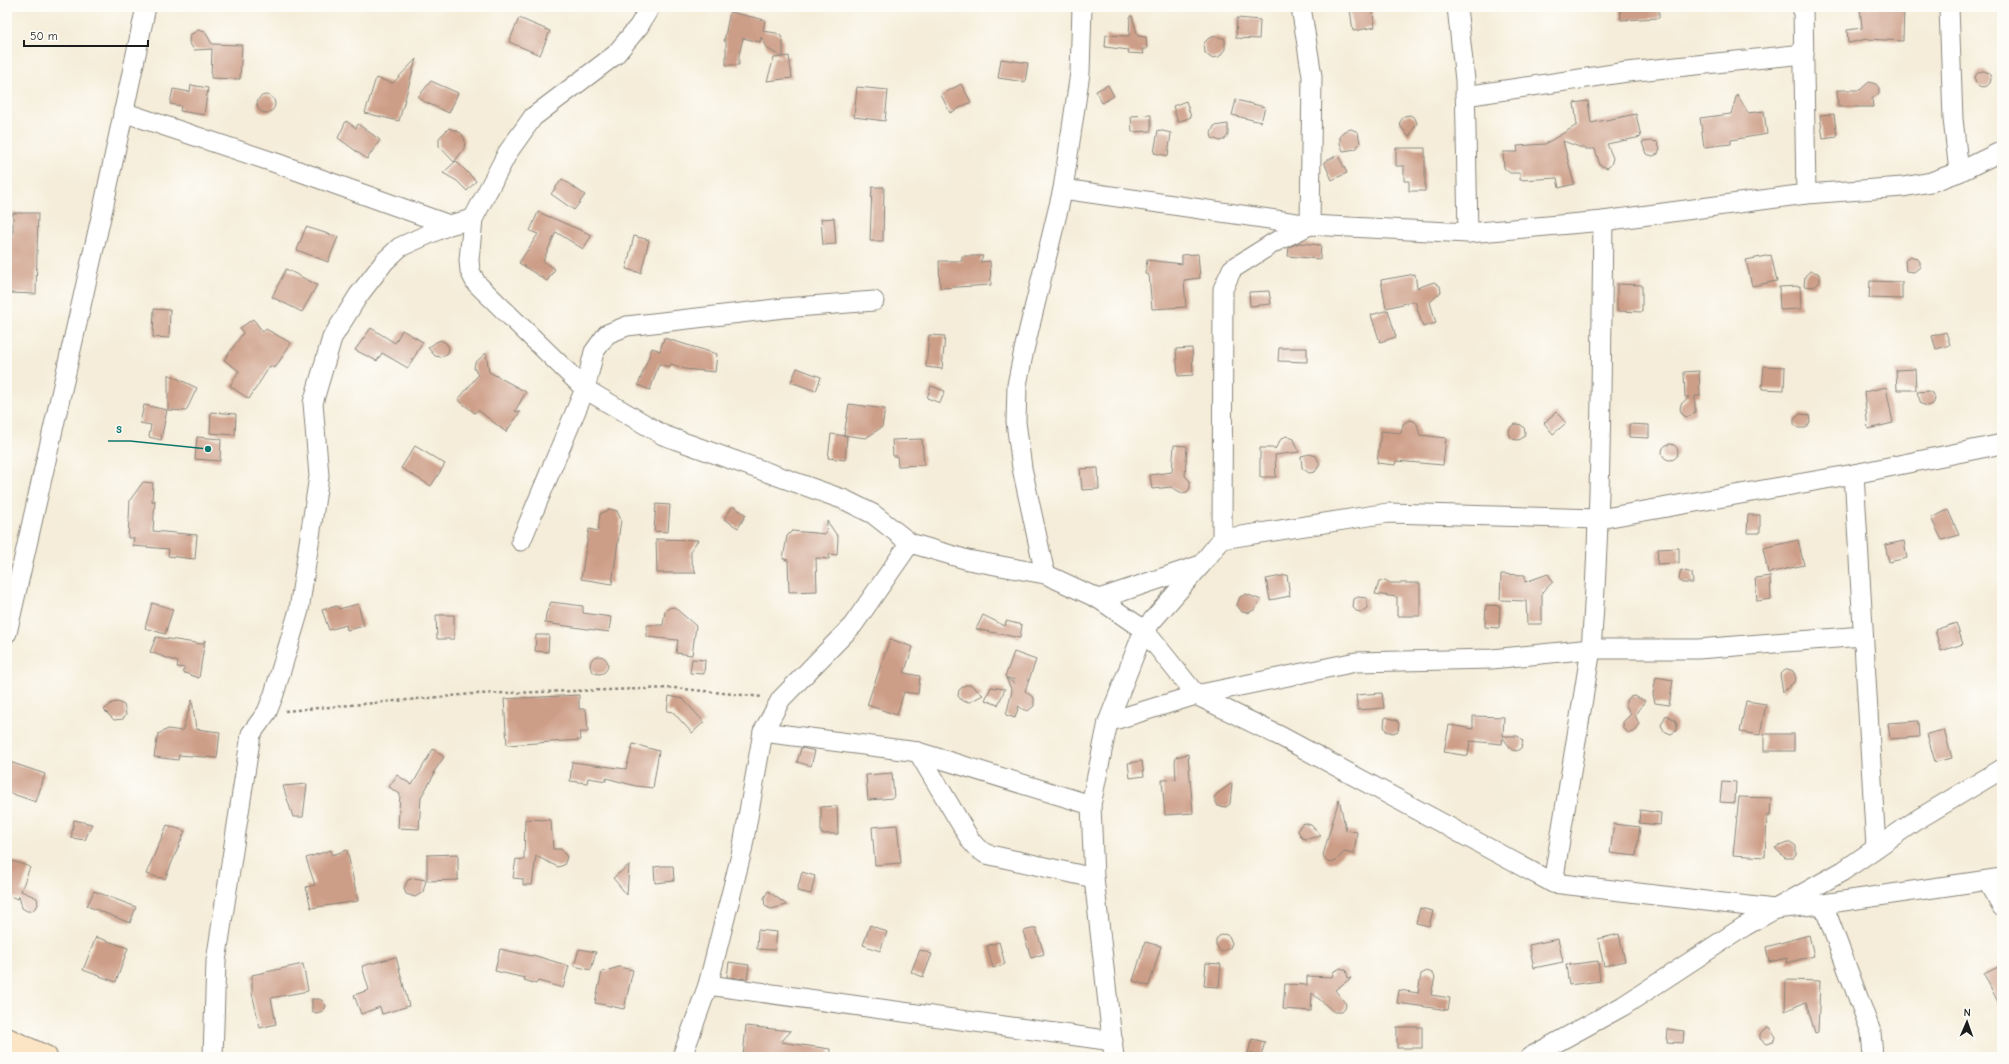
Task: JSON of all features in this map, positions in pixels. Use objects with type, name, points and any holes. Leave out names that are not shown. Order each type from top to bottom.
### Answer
[{"type":"street","points":[[7,633],[104,204],[146,7]]},
{"type":"street","points":[[650,7],[639,26],[615,55],[533,117],[508,152],[473,219],[468,260],[470,271],[476,283],[585,388],[663,435],[845,500],[873,514],[910,542],[968,560],[1045,574],[1099,599],[1144,630],[1196,695],[1282,737],[1553,882],[1774,909],[1823,904],[1995,880],[2002,907]]},
{"type":"street","points":[[1045,574],[1022,468],[1016,422],[1017,385],[1063,189],[1080,73],[1082,7]]},
{"type":"street","points":[[1301,7],[1312,76],[1310,225]]},
{"type":"street","points":[[1458,7],[1465,96],[1468,233]]},
{"type":"street","points":[[1803,7],[1806,194]]},
{"type":"street","points":[[1949,7],[1953,119],[1959,172]]},
{"type":"street","points":[[1465,96],[1627,72],[1804,54]]},
{"type":"street","points":[[123,112],[276,163],[449,225]]},
{"type":"street","points":[[1063,189],[1310,225],[1468,233],[1603,221],[1806,194],[1903,187],[1931,182],[1959,172],[2002,151]]},
{"type":"street","points":[[213,1057],[216,961],[251,734],[267,712],[293,636],[299,610],[319,476],[313,403],[332,338],[358,296],[385,261],[400,247],[449,225],[473,219]]},
{"type":"street","points":[[1553,882],[1591,649],[1599,519],[1603,221]]},
{"type":"street","points":[[708,985],[1114,1049],[1094,878],[1091,805],[1108,722],[1144,630],[1222,539],[1222,289],[1232,269],[1275,242],[1310,225]]},
{"type":"street","points":[[521,541],[585,388],[594,352],[607,334],[627,326],[784,308],[874,301]]},
{"type":"street","points":[[1222,539],[1388,513],[1599,519],[1854,474],[2002,444]]},
{"type":"street","points":[[1854,474],[1876,848]]},
{"type":"street","points":[[682,1057],[708,985],[742,851],[763,732],[781,699],[853,625],[910,542]]},
{"type":"street","points":[[1099,599],[1201,565]]},
{"type":"street","points":[[1108,722],[1196,695],[1356,662],[1492,659],[1591,649],[1698,649],[1863,636]]},
{"type":"street","points":[[763,732],[918,752],[1091,805]]},
{"type":"street","points":[[918,752],[970,841],[977,848],[986,854],[1094,878]]},
{"type":"street","points":[[1530,1057],[1623,1006],[1774,909],[1842,871],[1915,821],[2002,769]]},
{"type":"street","points":[[1823,904],[1871,1032],[1873,1057]]},
{"type":"street","points":[[7,1039],[46,1057]]},
{"type":"path","points":[[267,712],[473,694],[674,688],[781,699]]},
{"type":"building","points":[[1372,7],[1375,27],[1353,31],[1350,9]]},
{"type":"building","points":[[1620,7],[1659,7],[1659,18],[1621,20]]},
{"type":"building","points":[[1860,7],[1904,7],[1903,41],[1867,39],[1848,43],[1847,30],[1862,28]]},
{"type":"building","points":[[730,12],[765,20],[763,31],[776,33],[781,36],[783,41],[783,57],[789,56],[792,78],[767,81],[774,58],[782,57],[768,49],[761,37],[760,42],[743,38],[739,55],[739,65],[726,65],[726,41],[724,41]]},
{"type":"building","points":[[1130,16],[1132,16],[1138,36],[1146,37],[1147,49],[1142,49],[1144,54],[1128,53],[1129,50],[1105,47],[1106,35],[1129,36]]},
{"type":"building","points":[[519,18],[550,31],[540,55],[509,42]]},
{"type":"building","points":[[1237,18],[1260,20],[1259,39],[1236,38]]},
{"type":"building","points":[[198,30],[205,32],[212,44],[242,45],[240,79],[211,78],[212,49],[194,50],[189,42],[190,35]]},
{"type":"building","points":[[1216,36],[1225,39],[1225,49],[1219,57],[1211,58],[1205,53],[1204,43],[1209,38]]},
{"type":"building","points":[[416,59],[399,121],[365,113],[376,78],[393,83]]},
{"type":"building","points":[[1001,59],[1028,63],[1025,82],[998,78]]},
{"type":"building","points":[[1983,71],[1989,73],[1991,79],[1989,85],[1983,87],[1977,85],[1975,79],[1977,73]]},
{"type":"building","points":[[431,81],[458,93],[449,113],[425,102],[418,97]]},
{"type":"building","points":[[1869,82],[1876,84],[1879,88],[1879,93],[1872,99],[1873,107],[1838,107],[1837,90],[1860,90]]},
{"type":"building","points":[[961,84],[971,102],[950,113],[941,95]]},
{"type":"building","points":[[191,85],[208,88],[204,115],[180,111],[181,106],[170,104],[173,89],[190,92]]},
{"type":"building","points":[[1108,85],[1114,96],[1102,103],[1096,91]]},
{"type":"building","points":[[857,87],[888,90],[885,121],[854,117]]},
{"type":"building","points":[[1737,94],[1748,113],[1764,111],[1767,134],[1731,140],[1731,144],[1704,147],[1700,118],[1731,114]]},
{"type":"building","points":[[262,95],[270,95],[275,100],[273,111],[270,113],[262,113],[257,108],[257,100]]},
{"type":"building","points":[[1236,100],[1265,107],[1261,122],[1232,115]]},
{"type":"building","points":[[1186,101],[1191,117],[1178,122],[1173,106]]},
{"type":"building","points":[[1588,101],[1591,123],[1636,114],[1641,137],[1607,144],[1613,158],[1611,165],[1607,168],[1600,165],[1595,149],[1585,149],[1563,141],[1574,184],[1559,188],[1557,178],[1520,180],[1520,173],[1510,173],[1504,168],[1503,152],[1518,152],[1517,146],[1545,144],[1577,125],[1574,103]]},
{"type":"building","points":[[1834,114],[1837,137],[1823,139],[1820,115]]},
{"type":"building","points":[[1151,115],[1151,131],[1132,132],[1131,116]]},
{"type":"building","points":[[1410,115],[1415,118],[1417,123],[1409,137],[1401,127],[1400,122],[1404,116]]},
{"type":"building","points":[[346,121],[356,128],[358,124],[380,140],[367,159],[338,138]]},
{"type":"building","points":[[1228,124],[1228,135],[1225,139],[1220,141],[1212,138],[1211,133],[1214,126]]},
{"type":"building","points":[[449,128],[461,133],[465,140],[464,149],[454,162],[439,146],[439,138]]},
{"type":"building","points":[[1351,129],[1358,132],[1360,143],[1356,149],[1343,151],[1340,143],[1340,136],[1344,131]]},
{"type":"building","points":[[1158,130],[1171,133],[1168,156],[1154,153]]},
{"type":"building","points":[[1642,142],[1657,142],[1660,149],[1658,154],[1653,156],[1646,154]]},
{"type":"building","points":[[1396,148],[1425,148],[1425,191],[1409,191],[1409,181],[1404,181],[1404,166],[1396,166]]},
{"type":"building","points":[[1338,155],[1347,173],[1332,180],[1324,162]]},
{"type":"building","points":[[456,161],[476,181],[467,191],[457,181],[443,173]]},
{"type":"building","points":[[562,179],[585,195],[574,210],[551,194]]},
{"type":"building","points":[[872,187],[884,187],[883,241],[870,241]]},
{"type":"building","points":[[538,212],[592,235],[583,249],[556,232],[543,261],[555,269],[547,281],[519,263],[538,234],[530,231]]},
{"type":"building","points":[[13,213],[38,213],[36,294],[9,293],[10,270],[7,269],[7,235],[13,235]]},
{"type":"building","points":[[834,218],[836,244],[823,245],[821,219]]},
{"type":"building","points":[[306,227],[338,237],[328,262],[297,250]]},
{"type":"building","points":[[634,236],[649,240],[641,273],[626,269]]},
{"type":"building","points":[[1299,243],[1321,245],[1320,259],[1288,256],[1289,247]]},
{"type":"building","points":[[1198,254],[1200,278],[1184,280],[1186,307],[1152,309],[1149,275],[1145,274],[1147,260],[1182,264],[1182,255]]},
{"type":"building","points":[[1771,255],[1777,281],[1752,286],[1746,260]]},
{"type":"building","points":[[962,256],[983,256],[980,262],[990,261],[991,285],[940,288],[939,261],[962,261]]},
{"type":"building","points":[[1910,256],[1917,258],[1920,262],[1920,267],[1914,272],[1906,271],[1905,261]]},
{"type":"building","points":[[286,269],[317,285],[302,312],[272,297]]},
{"type":"building","points":[[1810,271],[1818,273],[1820,277],[1820,282],[1814,287],[1804,286],[1805,276]]},
{"type":"building","points":[[1415,274],[1417,288],[1434,282],[1440,286],[1441,292],[1430,302],[1436,323],[1423,327],[1415,301],[1386,308],[1381,280]]},
{"type":"building","points":[[1870,281],[1902,282],[1902,299],[1869,298]]},
{"type":"building","points":[[1617,284],[1642,285],[1642,312],[1617,311]]},
{"type":"building","points":[[1800,286],[1801,309],[1780,310],[1779,287]]},
{"type":"building","points":[[1269,291],[1271,304],[1250,306],[1249,292]]},
{"type":"building","points":[[154,309],[170,310],[169,338],[153,337]]},
{"type":"building","points":[[1388,310],[1396,337],[1380,342],[1371,315]]},
{"type":"building","points":[[253,319],[263,332],[266,329],[291,343],[275,368],[270,366],[249,399],[230,386],[239,371],[224,360],[243,333],[240,328]]},
{"type":"building","points":[[371,328],[395,343],[402,330],[423,342],[408,368],[382,353],[377,361],[355,350]]},
{"type":"building","points":[[1946,332],[1950,345],[1936,349],[1932,336]]},
{"type":"building","points":[[929,335],[945,336],[942,369],[926,367]]},
{"type":"building","points":[[664,338],[717,354],[715,372],[685,369],[671,364],[669,367],[659,364],[650,390],[638,385],[652,348],[660,351]]},
{"type":"building","points":[[441,340],[446,343],[449,348],[448,353],[441,357],[435,356],[428,348]]},
{"type":"building","points":[[1192,348],[1193,375],[1178,376],[1176,349]]},
{"type":"building","points":[[1279,348],[1307,348],[1307,362],[1278,361]]},
{"type":"building","points":[[486,353],[489,372],[526,392],[515,411],[520,412],[506,432],[478,410],[475,413],[458,400],[478,375],[474,368],[475,363]]},
{"type":"building","points":[[1764,366],[1785,367],[1784,390],[1762,389]]},
{"type":"building","points":[[797,368],[821,377],[816,391],[791,382]]},
{"type":"building","points":[[1915,369],[1916,390],[1897,390],[1896,370]]},
{"type":"building","points":[[1699,371],[1700,396],[1695,396],[1695,412],[1691,416],[1686,417],[1682,414],[1680,409],[1681,404],[1689,397],[1685,397],[1684,372]]},
{"type":"building","points":[[168,374],[197,388],[186,411],[168,410]]},
{"type":"building","points":[[931,386],[945,391],[940,403],[927,398]]},
{"type":"building","points":[[1886,387],[1893,423],[1868,429],[1864,392]]},
{"type":"building","points":[[1928,391],[1932,393],[1935,399],[1933,404],[1928,406],[1921,404],[1917,392]]},
{"type":"building","points":[[849,404],[885,409],[882,427],[866,438],[844,435]]},
{"type":"building","points":[[144,405],[167,410],[161,440],[149,437],[151,425],[140,423]]},
{"type":"building","points":[[211,412],[236,414],[235,435],[210,433]]},
{"type":"building","points":[[1556,412],[1566,423],[1553,434],[1544,423]]},
{"type":"building","points":[[1800,414],[1809,415],[1810,422],[1806,428],[1798,428],[1794,424],[1794,419]]},
{"type":"building","points":[[1409,420],[1414,421],[1417,424],[1420,435],[1446,438],[1443,465],[1396,461],[1395,465],[1377,463],[1381,431],[1401,433],[1403,424]]},
{"type":"building","points":[[1517,424],[1523,426],[1525,432],[1523,438],[1517,440],[1511,438],[1509,432],[1511,426]]},
{"type":"building","points":[[1629,424],[1649,425],[1649,438],[1629,437]]},
{"type":"building","points":[[831,434],[847,436],[845,460],[828,458]]},
{"type":"building","points":[[1286,436],[1294,439],[1299,452],[1275,455],[1276,477],[1260,477],[1260,448],[1275,449],[1281,439]]},
{"type":"building","points":[[197,437],[221,439],[220,461],[195,459]]},
{"type":"building","points":[[922,439],[924,465],[898,466],[897,456],[893,456],[892,440]]},
{"type":"building","points":[[1670,444],[1676,446],[1678,452],[1676,458],[1670,460],[1664,458],[1662,452],[1664,446]]},
{"type":"building","points":[[1174,445],[1187,446],[1185,476],[1190,481],[1190,488],[1187,492],[1182,493],[1171,487],[1152,489],[1150,475],[1172,472]]},
{"type":"building","points":[[415,446],[445,464],[431,486],[401,468]]},
{"type":"building","points":[[1310,454],[1316,456],[1320,464],[1315,472],[1309,473],[1302,468],[1301,456]]},
{"type":"building","points":[[1098,468],[1099,489],[1082,490],[1080,469]]},
{"type":"building","points":[[143,482],[153,483],[152,502],[155,500],[153,531],[197,535],[195,559],[168,556],[169,549],[133,546],[134,538],[128,538],[130,500]]},
{"type":"building","points":[[656,504],[670,505],[668,532],[654,531]]},
{"type":"building","points":[[733,506],[746,515],[738,528],[724,519]]},
{"type":"building","points":[[610,509],[617,511],[621,520],[612,584],[581,579],[589,529],[598,531],[600,514]]},
{"type":"building","points":[[1948,510],[1959,535],[1942,540],[1931,518]]},
{"type":"building","points":[[1748,515],[1760,515],[1760,533],[1747,533]]},
{"type":"building","points":[[827,521],[838,537],[837,555],[829,554],[829,559],[816,558],[817,591],[789,592],[788,560],[783,559],[787,536],[792,531],[826,534]]},
{"type":"building","points":[[656,539],[698,540],[691,550],[691,560],[696,573],[657,573]]},
{"type":"building","points":[[1798,540],[1804,565],[1768,573],[1763,548]]},
{"type":"building","points":[[1904,541],[1907,558],[1889,562],[1885,545]]},
{"type":"building","points":[[1679,548],[1679,563],[1657,564],[1658,549]]},
{"type":"building","points":[[1681,570],[1692,573],[1693,583],[1682,583],[1679,579]]},
{"type":"building","points":[[1501,574],[1525,575],[1525,582],[1548,574],[1553,582],[1542,592],[1542,624],[1527,624],[1526,601],[1500,600]]},
{"type":"building","points":[[1287,575],[1290,596],[1270,600],[1266,579]]},
{"type":"building","points":[[1770,576],[1771,599],[1757,601],[1755,578]]},
{"type":"building","points":[[1385,580],[1390,583],[1420,583],[1420,616],[1397,616],[1397,597],[1375,594],[1379,582]]},
{"type":"building","points":[[1246,594],[1261,600],[1254,610],[1248,613],[1242,612],[1237,605],[1240,597]]},
{"type":"building","points":[[1358,597],[1367,598],[1367,608],[1361,612],[1356,611],[1353,607],[1354,599]]},
{"type":"building","points":[[551,602],[583,606],[583,613],[611,617],[609,632],[545,623],[546,614]]},
{"type":"building","points":[[152,603],[173,609],[165,634],[145,628]]},
{"type":"building","points":[[358,604],[364,626],[347,630],[346,625],[329,630],[322,610],[337,606],[339,609]]},
{"type":"building","points":[[1486,605],[1500,606],[1499,628],[1485,627]]},
{"type":"building","points":[[674,607],[696,626],[692,655],[676,653],[678,640],[647,637],[647,625],[663,625],[665,611]]},
{"type":"building","points":[[436,615],[454,615],[454,639],[437,639]]},
{"type":"building","points":[[983,615],[1005,626],[1006,621],[1022,625],[1020,638],[976,629]]},
{"type":"building","points":[[1956,623],[1963,644],[1941,651],[1935,630]]},
{"type":"building","points":[[536,635],[549,635],[548,652],[535,651]]},
{"type":"building","points":[[156,637],[202,644],[205,640],[199,678],[182,672],[185,668],[177,667],[178,662],[150,652]]},
{"type":"building","points":[[890,639],[913,647],[904,673],[920,676],[918,694],[904,692],[897,715],[867,705]]},
{"type":"building","points":[[1014,652],[1036,660],[1025,691],[1034,698],[1034,706],[1028,711],[1019,706],[1015,718],[1006,715],[1012,691],[1006,678],[1014,683],[1015,680],[1005,677]]},
{"type":"building","points":[[599,656],[605,659],[608,665],[605,671],[599,674],[593,671],[590,665],[593,659]]},
{"type":"building","points":[[692,659],[705,660],[704,674],[690,673]]},
{"type":"building","points":[[1788,669],[1793,671],[1796,678],[1794,682],[1783,692],[1780,675]]},
{"type":"building","points":[[1656,677],[1673,680],[1669,705],[1655,703],[1653,694]]},
{"type":"building","points":[[965,685],[971,685],[983,695],[970,702],[962,701],[958,696],[959,690]]},
{"type":"building","points":[[991,687],[1005,689],[998,705],[985,700]]},
{"type":"building","points":[[1382,693],[1384,708],[1358,710],[1356,695]]},
{"type":"building","points":[[579,695],[579,709],[586,709],[588,732],[580,732],[581,740],[507,745],[504,699]]},
{"type":"building","points":[[669,696],[683,699],[704,722],[692,733],[673,712],[667,711]]},
{"type":"building","points":[[1634,696],[1645,701],[1635,715],[1639,724],[1638,728],[1634,732],[1629,733],[1623,728],[1623,722],[1631,714],[1626,706],[1626,701],[1630,697]]},
{"type":"building","points":[[192,700],[196,729],[220,732],[217,758],[179,755],[178,760],[154,757],[158,734],[168,729],[182,731]]},
{"type":"building","points":[[1746,701],[1766,704],[1760,735],[1740,732]]},
{"type":"building","points":[[118,702],[124,705],[126,714],[123,719],[114,720],[104,710],[112,703]]},
{"type":"building","points":[[1666,715],[1675,720],[1677,724],[1676,731],[1671,734],[1664,731],[1661,725]]},
{"type":"building","points":[[1473,716],[1504,717],[1503,736],[1518,736],[1523,741],[1521,748],[1517,751],[1512,750],[1503,738],[1502,744],[1470,741],[1468,756],[1444,752],[1449,725],[1473,729]]},
{"type":"building","points":[[1385,717],[1397,720],[1399,724],[1398,731],[1393,733],[1386,731],[1384,726]]},
{"type":"building","points":[[1918,721],[1919,737],[1890,739],[1888,723]]},
{"type":"building","points":[[1944,730],[1952,758],[1935,762],[1927,734]]},
{"type":"building","points":[[1764,734],[1794,734],[1794,751],[1764,751]]},
{"type":"building","points":[[633,744],[659,751],[653,788],[636,786],[606,778],[606,781],[588,778],[587,783],[570,781],[572,762],[626,769]]},
{"type":"building","points":[[801,748],[815,751],[811,766],[797,762]]},
{"type":"building","points":[[433,749],[444,757],[433,773],[435,773],[421,797],[419,829],[398,828],[400,794],[389,787],[397,775],[412,785]]},
{"type":"building","points":[[1188,754],[1193,813],[1165,815],[1162,780],[1176,779],[1176,757]]},
{"type":"building","points":[[7,761],[45,774],[36,802],[7,792]]},
{"type":"building","points":[[1142,761],[1144,776],[1130,778],[1128,763]]},
{"type":"building","points":[[892,773],[894,798],[868,800],[866,775]]},
{"type":"building","points":[[1722,781],[1736,782],[1735,803],[1720,802]]},
{"type":"building","points":[[1232,783],[1230,804],[1226,807],[1218,806],[1214,798]]},
{"type":"building","points":[[307,784],[303,817],[293,817],[283,786]]},
{"type":"building","points":[[1739,797],[1771,798],[1770,816],[1767,816],[1765,857],[1733,855]]},
{"type":"building","points":[[1339,799],[1346,830],[1357,832],[1354,854],[1344,852],[1336,861],[1331,863],[1326,861],[1323,855]]},
{"type":"building","points":[[837,806],[838,834],[821,834],[821,807]]},
{"type":"building","points":[[1640,810],[1661,813],[1660,825],[1639,823]]},
{"type":"building","points":[[525,819],[551,820],[553,849],[561,849],[567,857],[564,865],[558,867],[536,856],[532,885],[523,885],[523,879],[513,878],[516,859],[524,860]]},
{"type":"building","points":[[74,820],[92,824],[85,840],[71,838]]},
{"type":"building","points":[[1304,823],[1311,825],[1321,836],[1306,839],[1302,838],[1298,831],[1300,826]]},
{"type":"building","points":[[1614,824],[1640,827],[1636,856],[1610,853]]},
{"type":"building","points":[[167,825],[185,831],[165,879],[146,874]]},
{"type":"building","points":[[897,825],[901,863],[875,865],[872,827]]},
{"type":"building","points":[[1787,843],[1792,843],[1796,846],[1796,854],[1793,858],[1785,858],[1775,848]]},
{"type":"building","points":[[331,850],[332,855],[347,850],[358,901],[311,908],[306,887],[315,885],[306,858]]},
{"type":"building","points":[[458,854],[458,880],[427,881],[427,855]]},
{"type":"building","points":[[7,859],[30,867],[21,891],[37,898],[38,905],[32,911],[27,911],[22,908],[19,896],[18,899],[7,895]]},
{"type":"building","points":[[629,865],[627,895],[613,878]]},
{"type":"building","points":[[673,866],[674,881],[655,883],[654,867]]},
{"type":"building","points":[[802,872],[815,876],[811,894],[797,891]]},
{"type":"building","points":[[414,878],[426,880],[423,892],[415,897],[406,894],[404,888],[408,880]]},
{"type":"building","points":[[94,891],[136,907],[130,923],[87,906]]},
{"type":"building","points":[[768,891],[787,905],[771,909],[765,906],[764,898]]},
{"type":"building","points":[[1420,908],[1433,911],[1429,926],[1416,923]]},
{"type":"building","points":[[870,925],[887,932],[880,951],[863,945]]},
{"type":"building","points":[[1036,928],[1044,954],[1031,958],[1023,931]]},
{"type":"building","points":[[758,930],[777,932],[775,950],[757,949]]},
{"type":"building","points":[[1224,934],[1229,936],[1232,943],[1230,948],[1221,952],[1216,945],[1216,940],[1219,936]]},
{"type":"building","points":[[1619,934],[1625,961],[1604,966],[1598,939]]},
{"type":"building","points":[[1809,935],[1814,956],[1786,963],[1787,958],[1769,962],[1766,947]]},
{"type":"building","points":[[96,937],[128,948],[116,982],[83,970]]},
{"type":"building","points":[[1558,939],[1563,962],[1534,968],[1529,945]]},
{"type":"building","points":[[999,942],[1005,964],[993,968],[987,946]]},
{"type":"building","points":[[1145,942],[1161,946],[1149,986],[1133,981]]},
{"type":"building","points":[[500,949],[533,955],[569,966],[563,988],[538,981],[536,984],[524,980],[525,978],[495,971]]},
{"type":"building","points":[[579,949],[596,952],[591,970],[574,966]]},
{"type":"building","points":[[920,950],[932,954],[923,977],[911,972]]},
{"type":"building","points":[[396,957],[409,1006],[382,1014],[380,1007],[361,1014],[354,995],[369,990],[362,966]]},
{"type":"building","points":[[1598,961],[1600,981],[1569,985],[1566,965]]},
{"type":"building","points":[[729,962],[749,965],[747,979],[727,977]]},
{"type":"building","points":[[1206,963],[1221,964],[1219,987],[1204,986]]},
{"type":"building","points":[[303,964],[308,991],[271,998],[276,1024],[260,1028],[252,993],[252,975]]},
{"type":"building","points":[[2002,965],[2002,1010],[1984,974]]},
{"type":"building","points":[[619,967],[633,970],[624,1009],[595,1003],[602,972]]},
{"type":"building","points":[[1341,968],[1346,970],[1348,978],[1351,978],[1335,990],[1346,1004],[1345,1009],[1342,1012],[1334,1012],[1312,993],[1311,1011],[1283,1009],[1285,984],[1307,985],[1307,976],[1332,977],[1334,971]]},
{"type":"building","points":[[1427,971],[1432,973],[1435,977],[1431,995],[1450,998],[1448,1010],[1397,1003],[1399,990],[1418,993],[1421,974]]},
{"type":"building","points":[[1786,980],[1820,981],[1818,1032],[1815,1033],[1806,1002],[1785,1011]]},
{"type":"building","points":[[312,999],[319,999],[323,1001],[326,1006],[323,1011],[316,1013],[312,1011]]},
{"type":"building","points":[[746,1026],[791,1031],[781,1042],[830,1049],[830,1057],[743,1057]]},
{"type":"building","points":[[1397,1027],[1422,1027],[1422,1048],[1397,1048]]},
{"type":"building","points":[[1769,1027],[1775,1037],[1773,1042],[1766,1044],[1760,1039],[1760,1034],[1763,1030]]},
{"type":"building","points":[[1668,1029],[1684,1031],[1683,1043],[1667,1042]]},
{"type":"building","points":[[1252,1039],[1265,1042],[1261,1056],[1248,1053]]},
{"type":"place","name":"s","points":[[208,449]]}]
